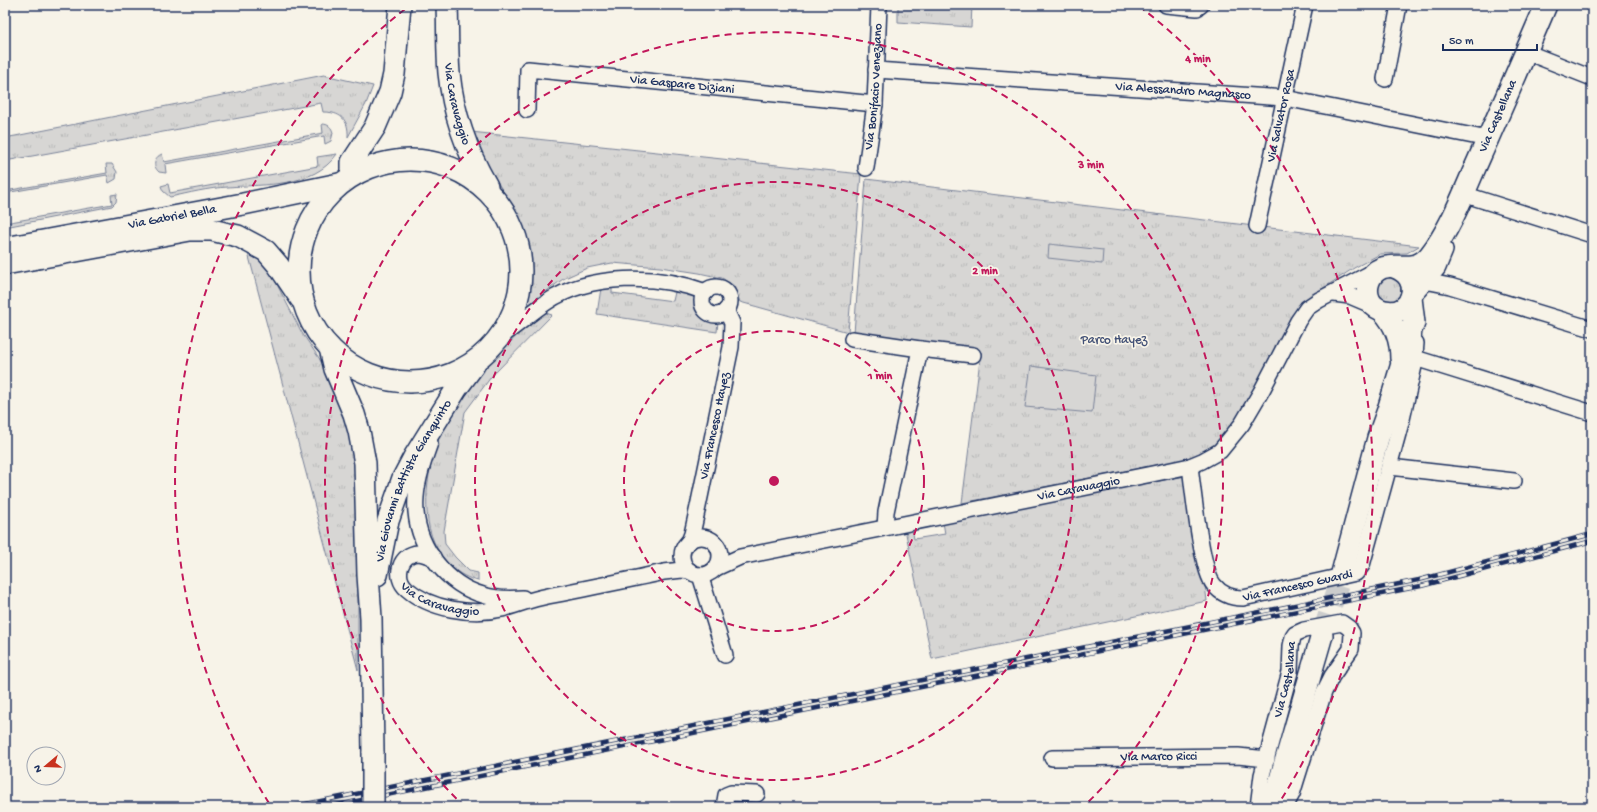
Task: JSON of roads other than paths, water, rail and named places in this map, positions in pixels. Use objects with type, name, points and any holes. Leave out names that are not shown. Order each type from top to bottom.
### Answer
[{"type":"main road","points":[[396,5],[398,37]]},
{"type":"main road","points":[[346,180],[352,162],[375,127],[390,92],[394,74],[400,5]]},
{"type":"main road","name":"Via Caravaggio","points":[[447,5],[449,72],[456,111],[474,162],[492,196]]},
{"type":"main road","name":"Via Castellana","points":[[1386,268],[1410,266],[1422,262],[1431,253],[1448,226],[1488,139],[1546,5]]},
{"type":"main road","points":[[400,159],[417,159],[434,162],[466,174],[480,184],[492,196],[502,208],[512,227],[520,252],[521,268],[518,300],[512,315],[500,337],[483,356],[465,368],[446,376],[426,381],[405,382],[384,379],[364,372],[346,362],[330,348],[309,318],[303,301],[298,269],[304,237],[310,222],[328,195],[346,180],[367,167],[400,159]]},
{"type":"main road","name":"Via Gabriel Bella","points":[[5,248],[248,203],[346,180]]},
{"type":"main road","name":"Via Castellana","points":[[1379,309],[1390,312],[1399,310],[1406,306],[1414,291],[1435,267],[1442,252],[1448,226]]},
{"type":"main road","name":"Via Gabriel Bella","points":[[5,264],[190,230],[212,230],[238,236],[266,252],[278,265],[303,301]]},
{"type":"main road","points":[[1342,573],[1378,438],[1408,363],[1411,330],[1414,324],[1414,291],[1409,276],[1403,271],[1386,268],[1371,276],[1368,286],[1368,297],[1390,319],[1408,363]]},
{"type":"main road","name":"Via Giovanni Battista Gianquinto","points":[[330,348],[335,369],[354,414],[365,463],[368,575],[371,618],[373,807]]},
{"type":"main road","name":"Via Giovanni Battista Gianquinto","points":[[371,618],[382,549],[388,521],[395,499],[414,457],[441,412],[462,380],[483,356]]},
{"type":"main road","name":"Via Castellana","points":[[1272,807],[1322,635]]},
{"type":"street","name":"Via Bonifacio Veneziano","points":[[866,168],[875,104],[879,5]]},
{"type":"street","points":[[1166,5],[1198,8],[1201,5]]},
{"type":"street","name":"Via Salvator Rosa","points":[[1257,226],[1305,5]]},
{"type":"street","points":[[1385,79],[1399,5]]},
{"type":"street","points":[[1526,52],[1592,78]]},
{"type":"street","name":"Via Gaspare Diziani","points":[[527,110],[528,69],[875,104]]},
{"type":"street","name":"Via Alessandro Magnasco","points":[[876,70],[1285,98],[1488,139]]},
{"type":"street","points":[[1463,194],[1592,235]]},
{"type":"street","points":[[1442,252],[1445,276],[1454,287]]},
{"type":"street","name":"Via Caravaggio","points":[[433,557],[422,553],[413,554],[404,559],[400,568],[402,584],[425,600],[442,606],[457,610],[484,611],[500,609],[536,598],[667,572],[691,568],[712,572],[716,568],[740,557],[1190,466],[1212,456],[1227,444],[1253,406],[1302,315],[1313,304],[1386,268]]},
{"type":"street","name":"Via Francesco Hayez","points":[[500,337],[517,326],[546,302],[567,292],[617,279],[656,280],[694,287],[706,292],[716,287],[724,290],[729,297],[726,310],[732,323],[731,347],[699,502],[689,542]]},
{"type":"street","points":[[1414,291],[1430,282],[1454,287],[1592,329]]},
{"type":"street","points":[[1334,294],[1354,298],[1379,309]]},
{"type":"street","points":[[852,338],[920,349],[973,355]]},
{"type":"street","points":[[885,528],[886,512],[920,349]]},
{"type":"street","points":[[1408,363],[1592,413]]},
{"type":"street","name":"Via Francesco Guardi","points":[[1190,466],[1205,567],[1212,584],[1218,590],[1237,598],[1356,573],[1362,566],[1402,419],[1408,363]]},
{"type":"street","name":"Via Caravaggio","points":[[441,412],[422,466],[418,484],[416,503],[418,520],[423,538],[442,570],[458,583],[481,595],[498,598],[536,598]]},
{"type":"street","points":[[1390,466],[1514,481]]},
{"type":"street","points":[[689,542],[700,537],[706,538],[716,545],[720,556],[716,568]]},
{"type":"street","name":"Via Caravaggio","points":[[689,542],[683,552],[691,568]]},
{"type":"street","points":[[719,550],[724,550],[740,557]]},
{"type":"street","points":[[691,568],[725,655]]},
{"type":"street","name":"Via Castellana","points":[[1258,807],[1260,784],[1266,758],[1290,672],[1291,646],[1293,637],[1300,631],[1310,628],[1338,622],[1346,624],[1352,633],[1351,649],[1332,676],[1324,692],[1292,794],[1285,807]]},
{"type":"street","name":"Via Marco Ricci","points":[[1052,758],[1238,756],[1266,758]]},
{"type":"street","points":[[724,807],[726,795],[731,793],[757,794]]},
{"type":"tunnel","points":[[1322,635],[1342,573]]},
{"type":"railway","points":[[291,807],[1419,580],[1592,534]]},
{"type":"railway","points":[[327,807],[1421,586],[1592,541]]},
{"type":"park label","name":"Parco Hayez","points":[[1114,340]]}]
